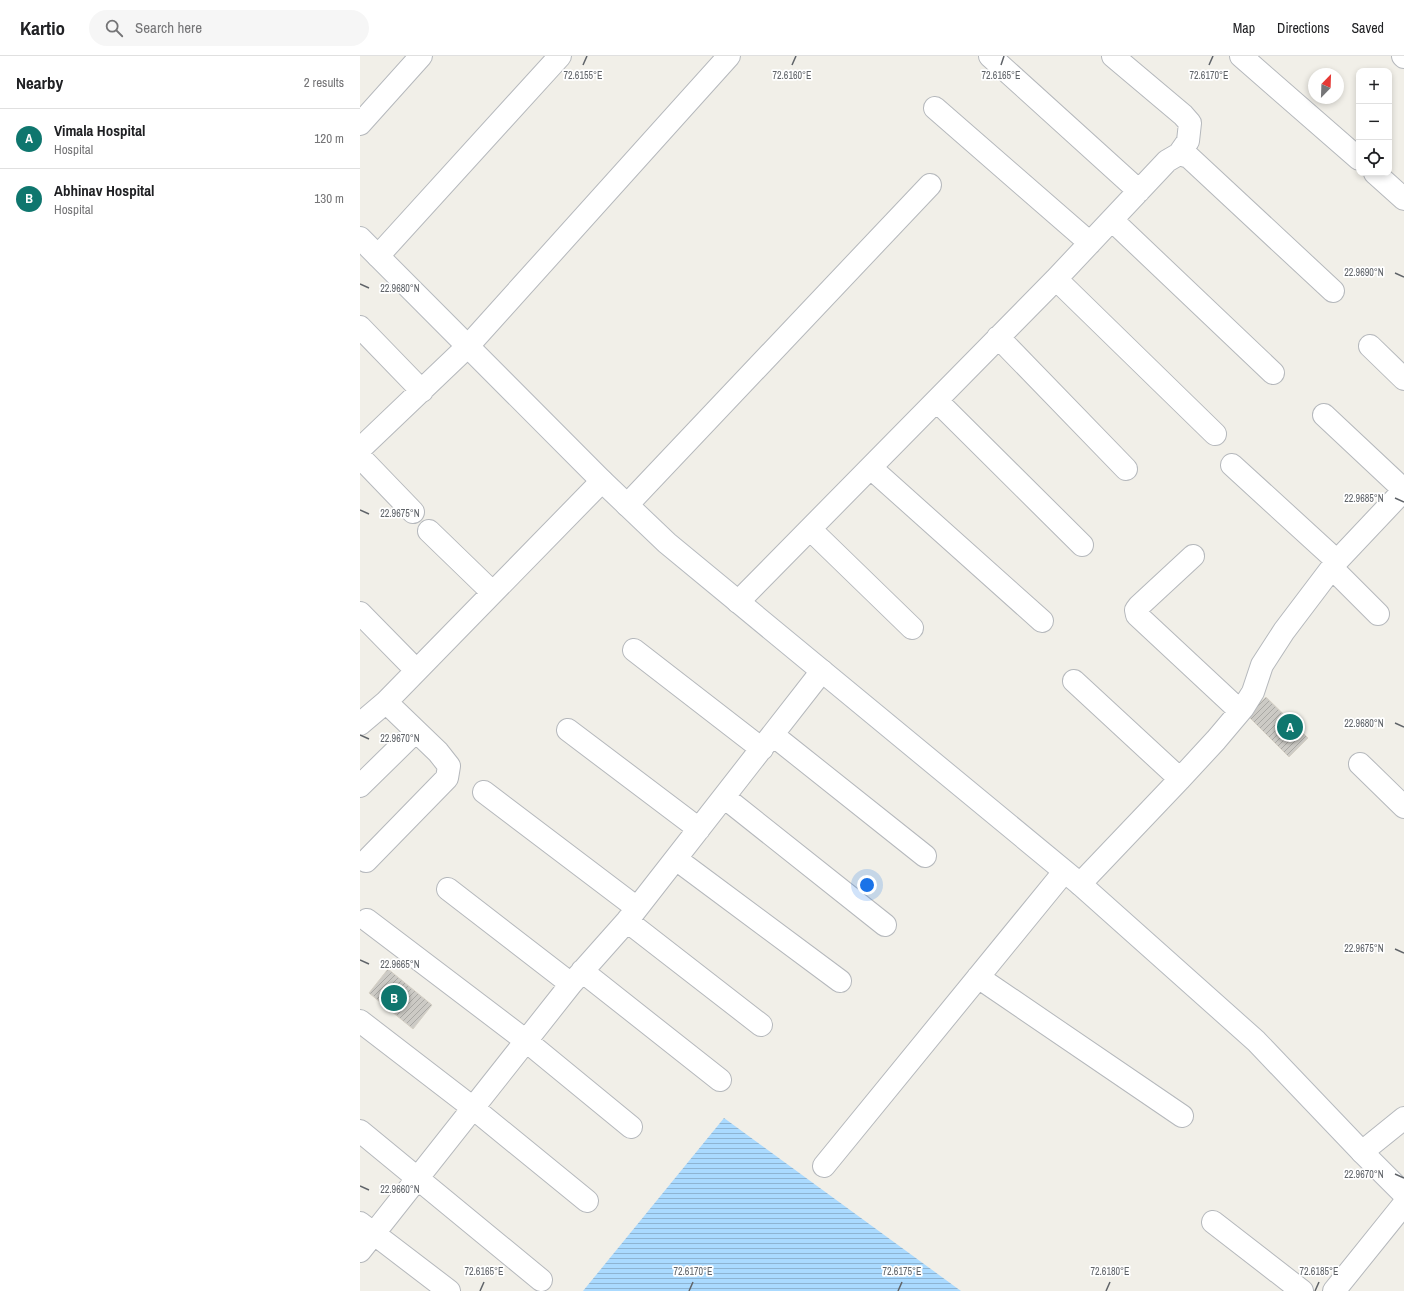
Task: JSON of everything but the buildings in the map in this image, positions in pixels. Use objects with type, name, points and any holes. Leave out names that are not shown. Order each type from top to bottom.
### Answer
[{"type":"street","points":[[360,124],[421,56]]},
{"type":"street","points":[[378,256],[560,56]]},
{"type":"street","points":[[360,449],[468,346],[729,56]]},
{"type":"street","points":[[990,56],[1139,191]]},
{"type":"street","points":[[738,602],[1056,279],[1167,161],[1179,154],[1188,141],[1190,124],[1183,115],[1113,56]]},
{"type":"street","points":[[1241,56],[1356,156]]},
{"type":"street","points":[[935,108],[1090,243]]},
{"type":"street","points":[[1179,154],[1189,157],[1333,291]]},
{"type":"street","points":[[1380,176],[1401,189]]},
{"type":"street","points":[[627,506],[930,184]]},
{"type":"street","points":[[1112,220],[1273,373]]},
{"type":"street","points":[[360,238],[627,506],[667,543],[1072,878],[1256,1041],[1404,1194]]},
{"type":"street","points":[[1056,279],[1215,434]]},
{"type":"street","points":[[360,327],[422,391]]},
{"type":"street","points":[[998,338],[1126,469]]},
{"type":"street","points":[[1370,346],[1404,379]]},
{"type":"street","points":[[937,401],[1082,545]]},
{"type":"street","points":[[824,1166],[978,977],[1072,878],[1180,779],[1216,740],[1240,711],[1252,692],[1262,665],[1284,631],[1334,564],[1404,490],[1324,415]]},
{"type":"street","points":[[360,457],[413,512]]},
{"type":"street","points":[[1232,465],[1334,564],[1378,614]]},
{"type":"street","points":[[871,468],[1042,621]]},
{"type":"street","points":[[360,724],[386,702],[602,481]]},
{"type":"street","points":[[810,529],[912,628]]},
{"type":"street","points":[[429,531],[492,592]]},
{"type":"street","points":[[1193,556],[1139,606],[1136,610],[1136,615],[1240,711]]},
{"type":"street","points":[[360,613],[416,670]]},
{"type":"street","points":[[634,650],[767,742],[925,856]]},
{"type":"street","points":[[360,1251],[367,1228],[418,1178],[525,1040],[632,915],[822,671]]},
{"type":"street","points":[[1074,681],[1180,779]]},
{"type":"street","points":[[366,861],[448,778],[449,766],[438,752],[386,702]]},
{"type":"street","points":[[360,786],[416,730]]},
{"type":"street","points":[[568,730],[699,829]]},
{"type":"street","points":[[1360,764],[1404,807]]},
{"type":"street","points":[[484,792],[632,915],[761,1026]]},
{"type":"street","points":[[724,797],[885,925]]},
{"type":"street","points":[[676,859],[840,981]]},
{"type":"street","points":[[448,890],[577,978],[720,1080]]},
{"type":"street","points":[[367,920],[525,1040],[631,1127]]},
{"type":"street","points":[[978,977],[1182,1116]]},
{"type":"street","points":[[360,1021],[473,1108],[587,1201]]},
{"type":"street","points":[[1362,1152],[1404,1118]]},
{"type":"street","points":[[360,1131],[541,1280]]},
{"type":"street","points":[[1334,1291],[1404,1204]]},
{"type":"street","points":[[1213,1222],[1302,1291]]},
{"type":"street","points":[[367,1228],[448,1291]]},
{"type":"water","points":[[724,1118],[961,1291],[583,1291]]},
{"type":"place","name":"Vimala Hospital","points":[[1290,727]]},
{"type":"place","name":"Abhinav Hospital","points":[[394,998]]}]
